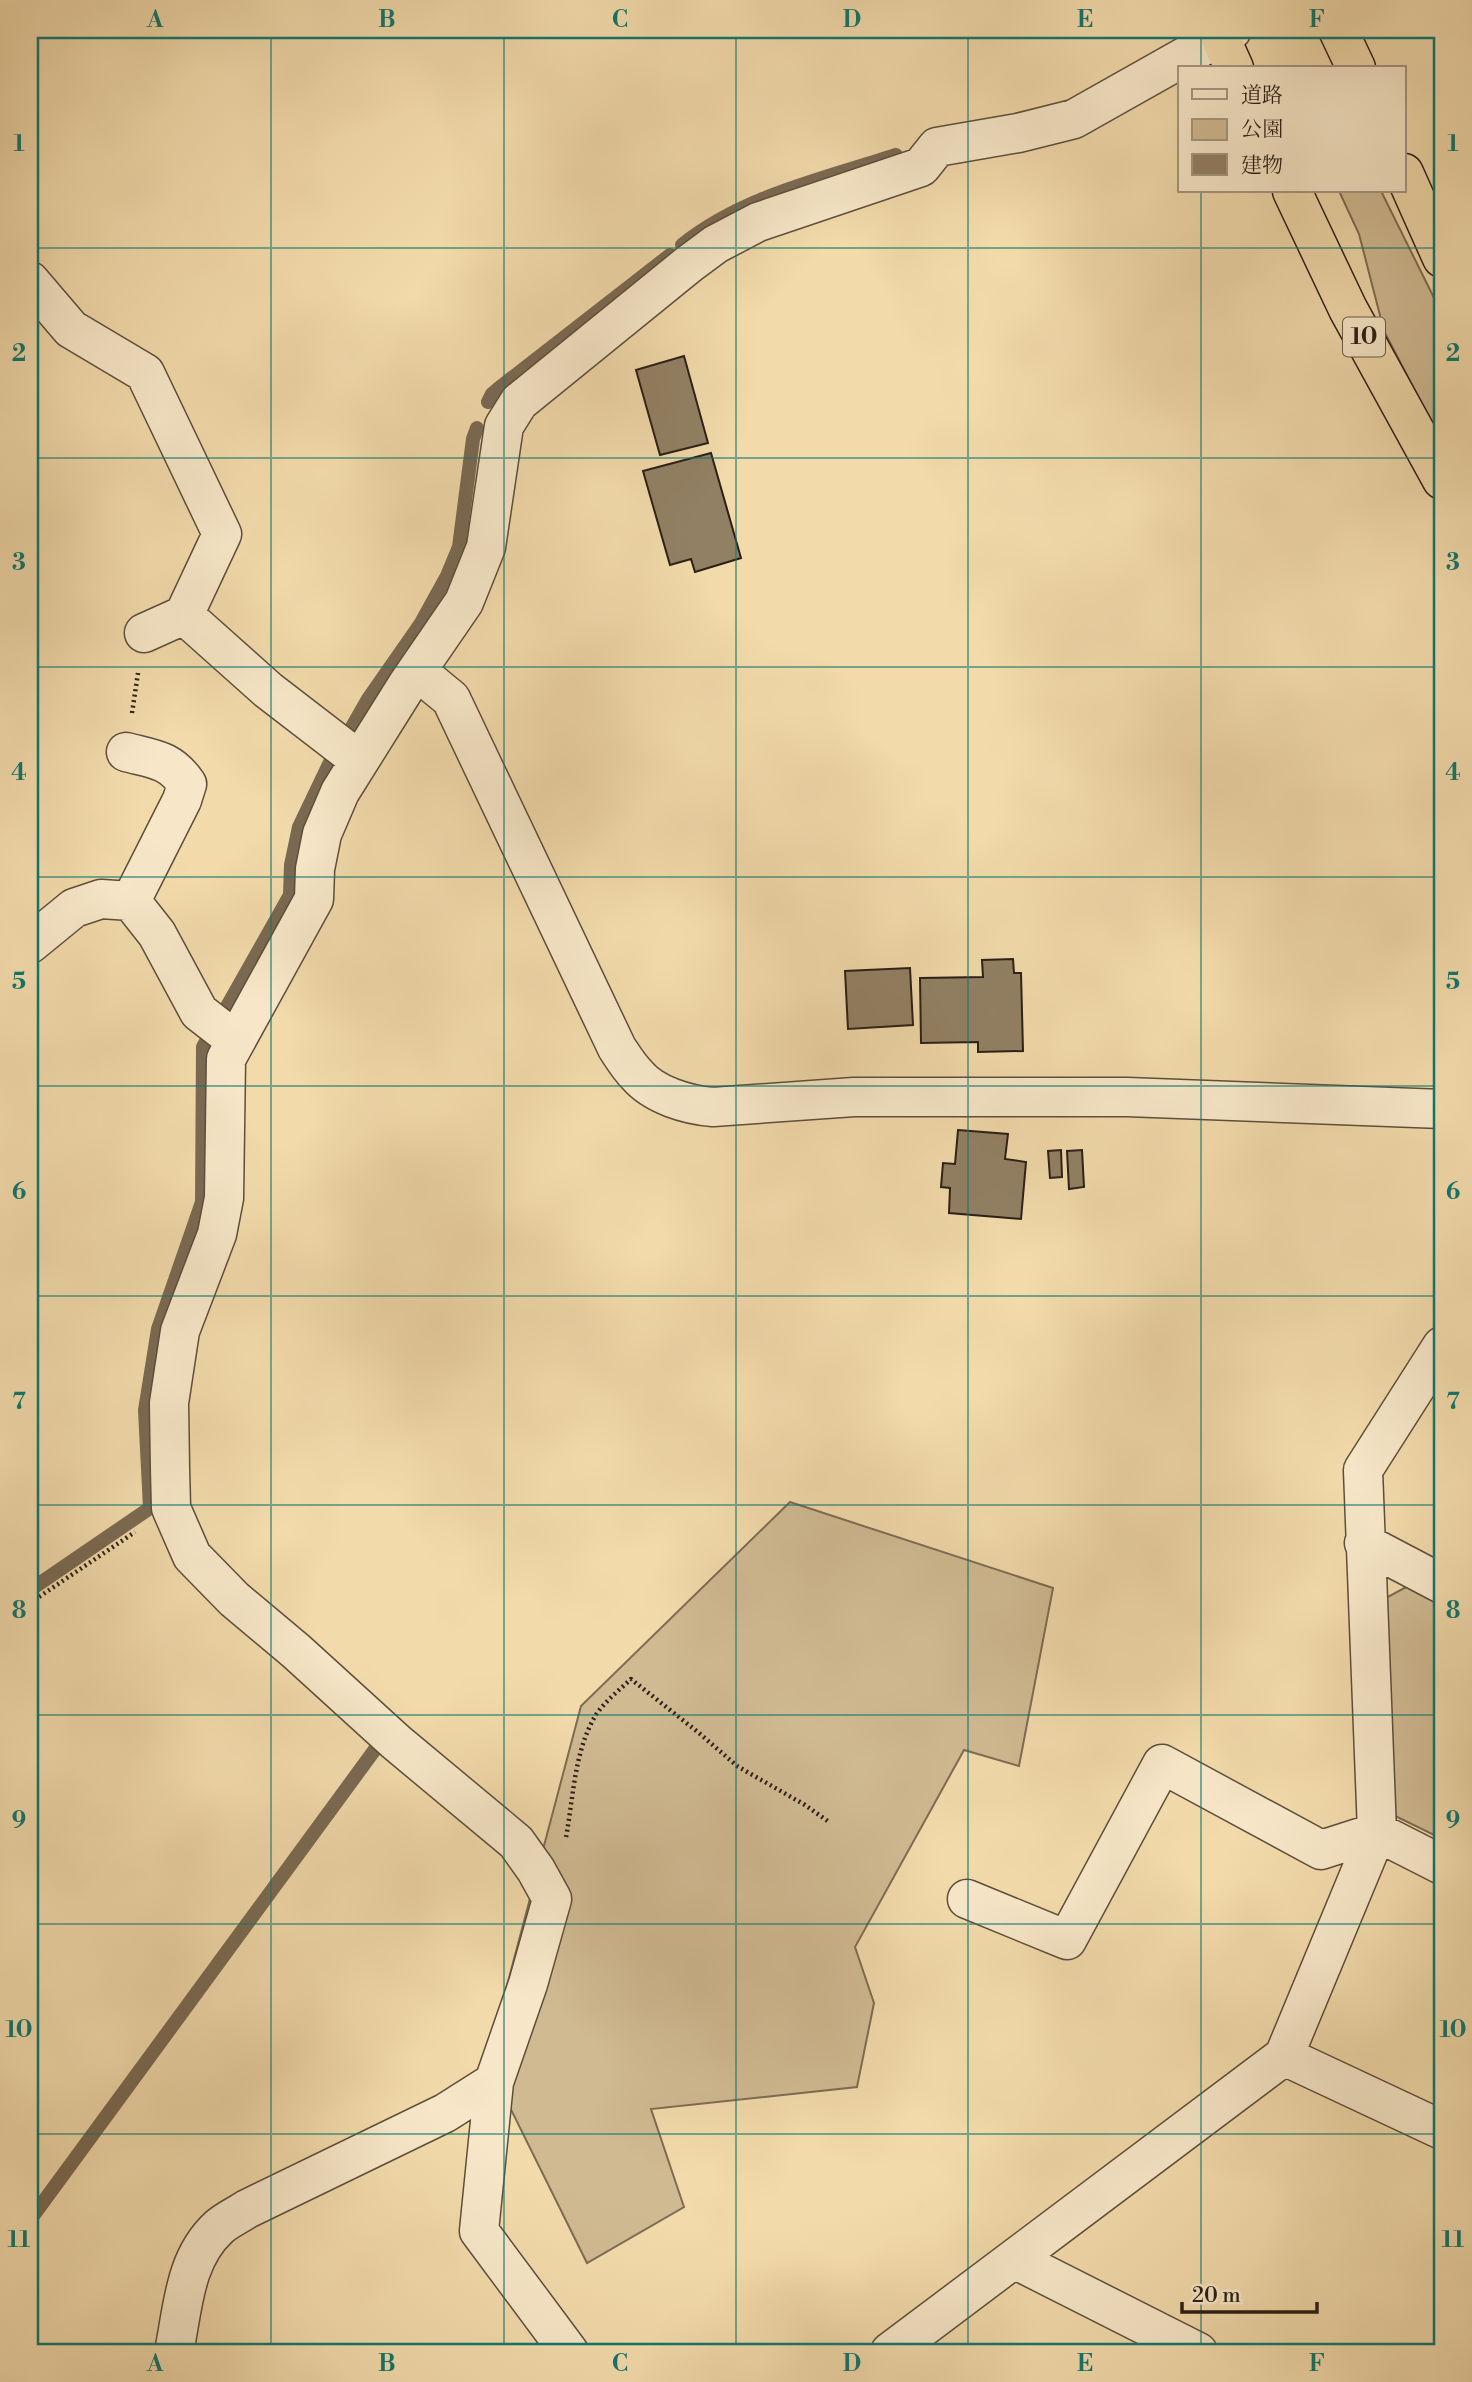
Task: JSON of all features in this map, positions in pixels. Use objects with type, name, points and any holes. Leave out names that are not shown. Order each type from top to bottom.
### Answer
[{"type":"highway","points":[[1338,30],[1355,66]]},
{"type":"highway","points":[[1406,177],[1442,258]]},
{"type":"highway","name":"10","points":[[1292,192],[1348,309],[1442,480]]},
{"type":"street","points":[[569,2352],[479,2231],[494,2082],[528,1984],[552,1899],[516,1842],[396,1742],[234,1599],[192,1556],[171,1508],[169,1403],[180,1332],[217,1234],[224,1198],[226,1059],[314,900],[315,869],[322,834],[340,792],[348,752],[417,671],[464,602],[486,547],[504,426],[519,402],[689,264],[716,244],[758,222],[921,167],[937,147],[1018,133],[1074,119],[1225,41]]},
{"type":"street","points":[[30,281],[71,329],[145,373],[222,534],[184,615],[144,633]]},
{"type":"street","points":[[184,615],[268,690],[348,752]]},
{"type":"street","points":[[417,671],[451,699],[617,1048],[638,1077],[660,1093],[698,1106],[713,1107],[854,1097],[1127,1097],[1442,1109]]},
{"type":"street","points":[[126,752],[159,759],[178,770],[187,783],[182,800],[131,901]]},
{"type":"street","points":[[30,944],[74,908],[100,899],[131,901],[157,934],[199,1012],[235,1040]]},
{"type":"street","points":[[890,2352],[1284,2056],[1377,1832],[1363,1470],[1442,1346]]},
{"type":"street","points":[[1364,1543],[1442,1584]]},
{"type":"street","points":[[967,1899],[1067,1940],[1162,1764],[1321,1850],[1377,1832],[1442,1865]]},
{"type":"street","points":[[1284,2056],[1442,2130]]},
{"type":"street","points":[[174,2352],[191,2267],[200,2250],[220,2227],[247,2209],[445,2113],[494,2082]]},
{"type":"street","points":[[1014,2259],[1198,2352]]},
{"type":"path","points":[[126,752],[144,633]]},
{"type":"path","points":[[30,1603],[171,1508]]},
{"type":"path","points":[[552,1899],[580,1757],[591,1724],[605,1703],[631,1679],[737,1766],[829,1822]]},
{"type":"green space","points":[[1339,192],[1381,192],[1442,314],[1442,443],[1384,331],[1359,234]]},
{"type":"green space","points":[[790,1502],[1053,1588],[1019,1766],[964,1750],[855,1947],[874,2003],[857,2087],[651,2109],[684,2207],[587,2263],[487,2061],[581,1706]]},
{"type":"green space","points":[[1410,1585],[1442,1602],[1442,1820],[1434,1835],[1385,1811],[1382,1600]]},
{"type":"building","points":[[684,356],[708,443],[660,455],[636,370]]},
{"type":"building","points":[[711,453],[741,558],[695,572],[691,559],[670,565],[643,471]]},
{"type":"building","points":[[1013,959],[1014,973],[1021,973],[1023,1051],[978,1052],[978,1042],[921,1043],[920,978],[983,977],[982,960]]},
{"type":"building","points":[[910,968],[913,1025],[848,1029],[845,971]]},
{"type":"building","points":[[958,1130],[1008,1134],[1005,1159],[1026,1162],[1021,1219],[949,1213],[950,1188],[941,1187],[943,1163],[955,1164]]},
{"type":"building","points":[[1061,1150],[1062,1177],[1050,1178],[1048,1151]]},
{"type":"building","points":[[1082,1150],[1084,1187],[1069,1189],[1067,1151]]},
{"type":"waterway","points":[[682,245],[706,228],[757,201],[896,155]]},
{"type":"waterway","points":[[488,402],[499,388],[670,255]]},
{"type":"waterway","points":[[348,734],[368,699],[421,623],[447,576],[459,547],[473,439],[477,428]]},
{"type":"waterway","points":[[221,1017],[290,895],[291,865],[299,827],[332,758]]},
{"type":"waterway","points":[[30,1590],[150,1508],[145,1410],[158,1329],[202,1202],[203,1047],[208,1038]]},
{"type":"waterway","points":[[30,2220],[379,1744]]}]
